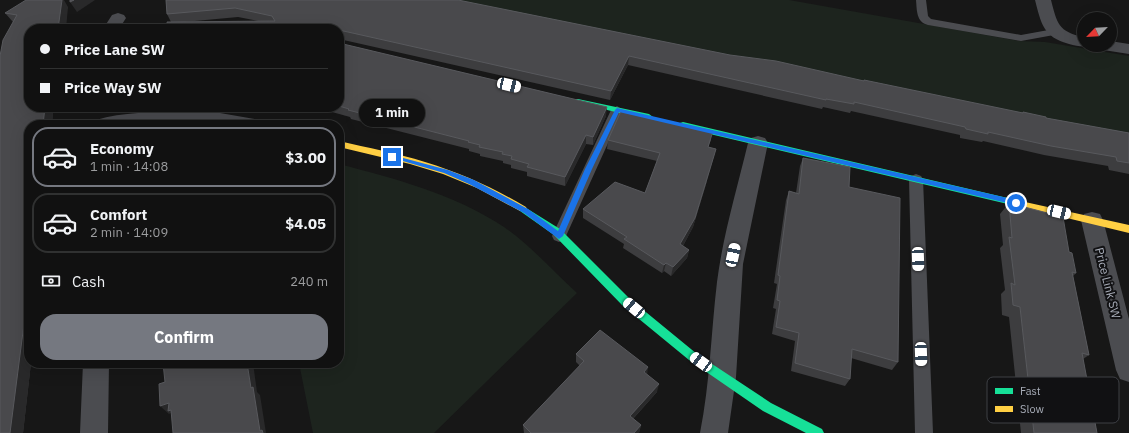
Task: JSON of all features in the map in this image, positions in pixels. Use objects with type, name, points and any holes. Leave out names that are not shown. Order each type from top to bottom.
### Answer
[{"type":"street","points":[[1042,0],[1050,27],[1054,32],[1063,37],[1077,40]]},
{"type":"street","points":[[1117,47],[1129,49]]},
{"type":"street","points":[[571,99],[662,120]]},
{"type":"street","points":[[103,119],[198,117],[221,120]]},
{"type":"street","points":[[676,124],[1129,229]]},
{"type":"street","points":[[714,433],[723,378],[728,289],[733,255],[758,143]]},
{"type":"street","points":[[344,145],[419,163],[472,182],[526,211],[548,226],[626,301],[679,345],[723,378],[771,409],[818,433]]},
{"type":"street","name":"Price Link SW","points":[[1092,220],[1129,370]]},
{"type":"street","points":[[94,433],[96,368]]},
{"type":"lane","points":[[921,0],[923,17],[928,22],[1022,38],[1054,32]]},
{"type":"lane","points":[[559,236],[588,169],[617,110]]},
{"type":"lane","points":[[916,179],[924,433]]},
{"type":"shaded area","points":[[447,0],[789,0],[1019,41],[1045,42],[1077,47],[1077,52],[1105,52],[1129,56],[1129,139]]},
{"type":"shaded area","points":[[344,165],[424,189],[465,205],[485,215],[514,234],[577,293],[434,433],[313,433],[300,368],[344,368]]},
{"type":"building","points":[[26,0],[62,0],[59,24],[24,24],[24,112],[44,112],[44,120],[24,120],[24,324],[10,433],[0,433],[0,56],[3,40],[17,15],[5,13]]},
{"type":"building","points":[[166,0],[458,0],[730,55],[776,61],[864,81],[1023,112],[1046,118],[1129,133],[1129,163],[1117,161],[1116,157],[1051,146],[988,132],[988,134],[966,129],[965,127],[854,102],[854,104],[826,100],[629,56],[611,91],[344,31],[344,24],[167,24],[167,22],[275,21],[272,16],[235,8],[167,14]]},
{"type":"building","points":[[344,44],[607,107],[593,137],[586,135],[565,177],[527,167],[529,164],[511,159],[512,156],[502,154],[503,152],[479,147],[480,145],[468,142],[469,141],[348,110],[349,109],[344,108]]},
{"type":"building","points":[[621,111],[713,131],[708,147],[716,149],[695,218],[680,244],[689,250],[673,267],[666,263],[664,265],[624,239],[627,237],[583,209],[615,182],[645,193],[660,153],[608,140]]},
{"type":"building","points":[[803,158],[850,167],[849,187],[900,198],[898,362],[852,349],[850,379],[795,363],[799,333],[776,327],[780,301],[777,300],[780,276],[778,275],[789,191],[799,194]]},
{"type":"building","points":[[1009,203],[1063,217],[1069,252],[1072,253],[1076,273],[1072,272],[1089,355],[1082,353],[1086,377],[1028,377],[1020,307],[1013,305],[1011,283],[1015,285],[1009,237],[1012,238]]},
{"type":"building","points":[[600,330],[648,367],[644,372],[659,384],[630,416],[641,425],[634,433],[531,433],[523,425],[584,361],[576,354]]},
{"type":"building","points":[[164,368],[248,368],[251,388],[253,387],[260,431],[262,430],[263,433],[173,433],[171,410],[168,411],[169,403],[160,406],[159,384],[165,382]]},
{"type":"building","points":[[1033,423],[1095,423],[1097,433],[1034,433]]},
{"type":"traffic: fast","points":[[578,101],[649,117]]},
{"type":"traffic: fast","points":[[683,125],[1012,202]]},
{"type":"traffic: fast","points":[[523,209],[557,232],[626,302],[693,357],[767,407],[818,433]]},
{"type":"traffic: slow","points":[[344,145],[411,161],[446,172],[480,186],[523,209]]},
{"type":"traffic: slow","points":[[1012,202],[1129,229]]},
{"type":"route","points":[[392,157],[419,163],[472,182],[526,211],[548,226],[559,236],[588,169],[617,110],[1016,203]]}]
